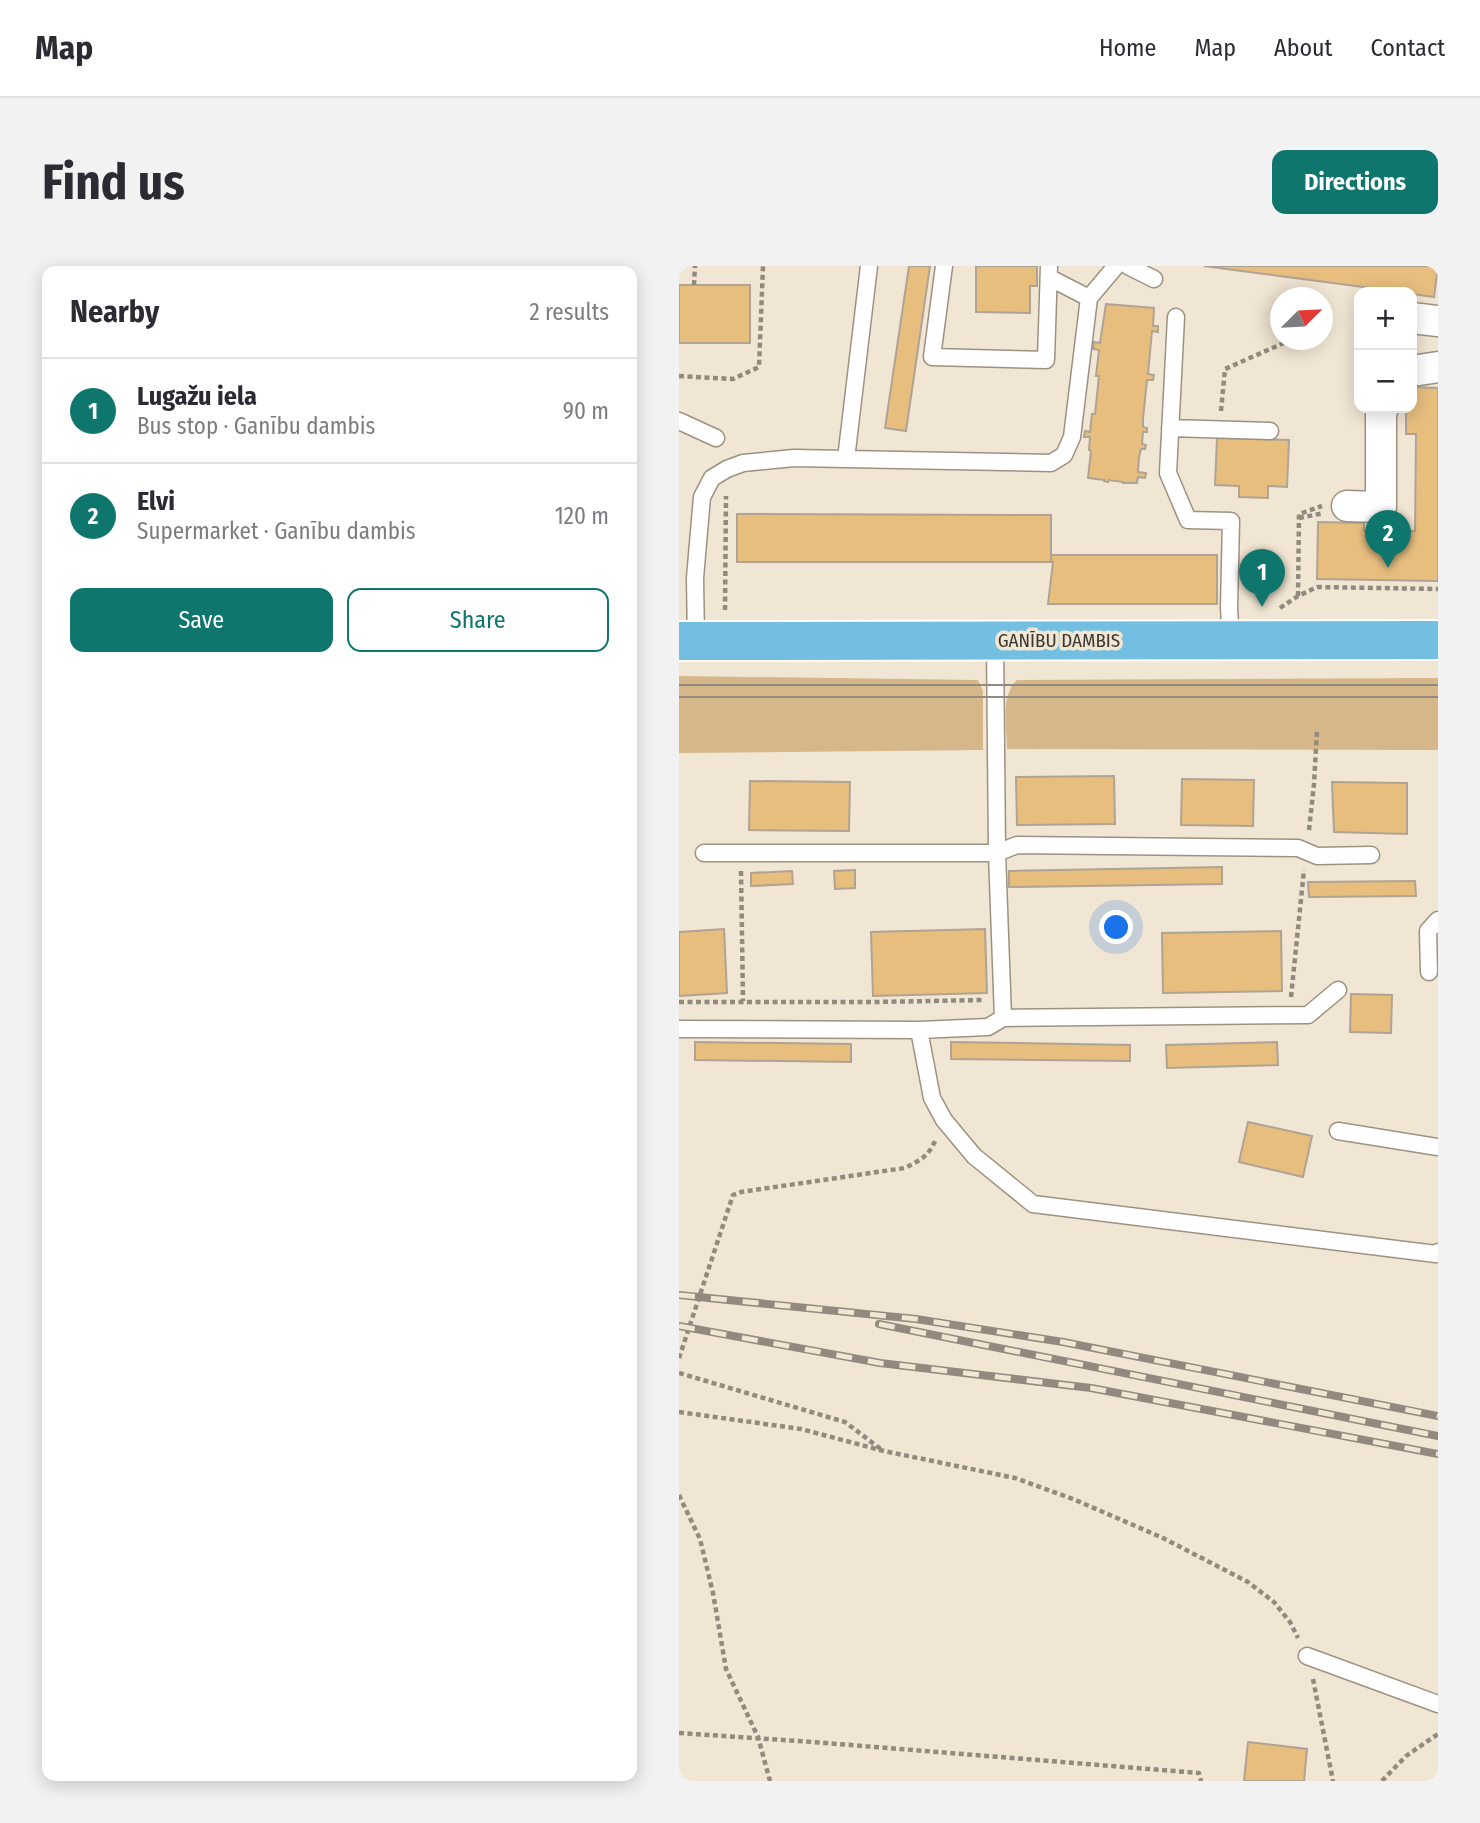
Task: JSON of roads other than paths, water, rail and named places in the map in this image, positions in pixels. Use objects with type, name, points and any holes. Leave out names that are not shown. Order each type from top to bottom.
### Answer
[{"type":"main road","name":"GANĪBU DAMBIS","points":[[688,641],[1438,640]]},
{"type":"street","points":[[1417,319],[1438,321]]},
{"type":"street","points":[[1417,370],[1438,367]]},
{"type":"street","points":[[1347,506],[1381,507],[1381,413]]},
{"type":"lane","points":[[846,459],[869,266]]},
{"type":"lane","points":[[944,266],[932,357],[1046,359],[1050,272]]},
{"type":"lane","points":[[688,641],[702,497],[712,478],[727,469],[743,463],[794,458],[1051,463],[1064,454],[1072,437],[1089,298],[1116,266]]},
{"type":"lane","points":[[1128,266],[1154,279]]},
{"type":"lane","points":[[1050,272],[1089,298]]},
{"type":"lane","points":[[1176,317],[1168,473],[1188,520],[1231,521],[1231,639]]},
{"type":"lane","points":[[679,421],[716,438]]},
{"type":"lane","points":[[1170,428],[1270,431]]},
{"type":"lane","points":[[995,640],[997,853],[1003,1018]]},
{"type":"lane","points":[[704,853],[997,853],[1017,845],[1298,848],[1317,856],[1371,855]]},
{"type":"lane","points":[[1430,972],[1428,931],[1438,920]]},
{"type":"lane","points":[[679,1029],[919,1030],[988,1027],[1003,1018],[1308,1015],[1338,990]]},
{"type":"lane","points":[[919,1030],[932,1098],[944,1121],[974,1156],[1033,1204],[1436,1254],[1438,1252]]},
{"type":"lane","points":[[1338,1131],[1438,1147]]},
{"type":"lane","points":[[1307,1656],[1438,1704]]},
{"type":"tram line","points":[[679,685],[1438,685]]},
{"type":"tram line","points":[[679,697],[1438,697]]},
{"type":"railway","points":[[679,1295],[916,1319],[1063,1342],[1438,1416]]},
{"type":"railway","points":[[879,1324],[1438,1436]]},
{"type":"railway","points":[[679,1326],[880,1363],[1091,1388],[1438,1454]]},
{"type":"place","name":"Elvi","points":[[1388,568]]},
{"type":"place","name":"Lugažu iela","points":[[1262,607]]}]
